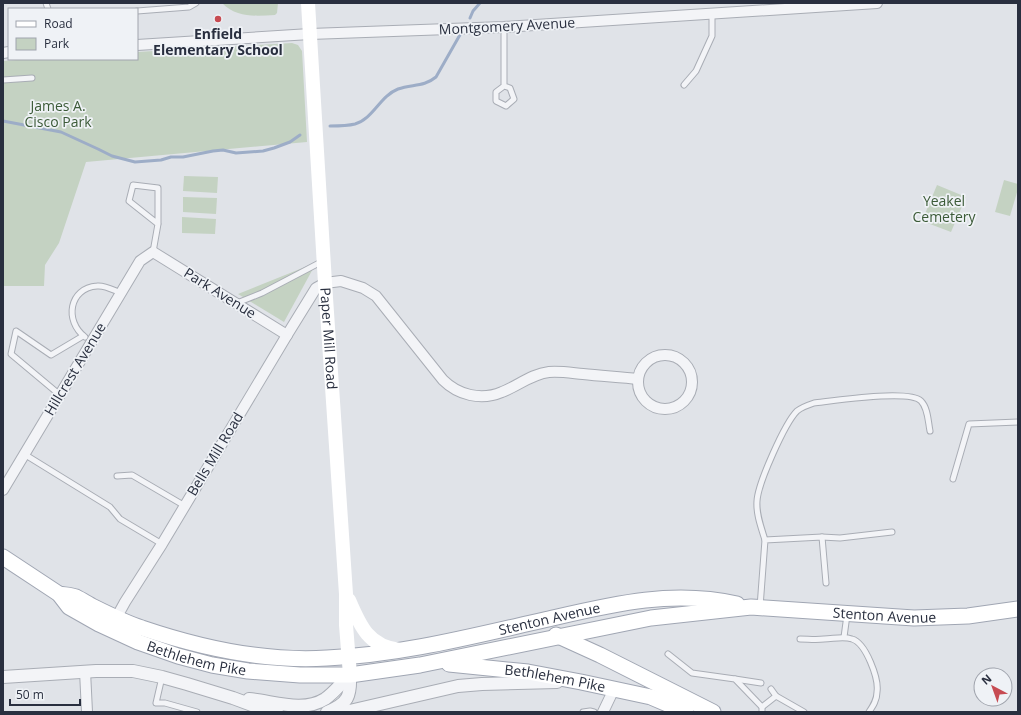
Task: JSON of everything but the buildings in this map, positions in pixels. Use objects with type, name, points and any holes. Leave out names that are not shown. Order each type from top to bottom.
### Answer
[{"type":"main road","name":"Paper Mill Road","points":[[308,3],[350,675]]},
{"type":"main road","name":"Bethlehem Pike","points":[[3,557],[59,594],[69,607],[113,624],[156,649],[212,665],[271,673],[300,675],[350,675]]},
{"type":"main road","points":[[346,594],[358,622],[366,633],[386,648],[401,650]]},
{"type":"main road","name":"Stenton Avenue","points":[[348,657],[401,650],[600,607],[656,599],[700,598],[756,607],[896,618],[968,616],[1018,609]]},
{"type":"main road","name":"Stenton Avenue","points":[[350,675],[420,665],[651,618],[756,607]]},
{"type":"main road","name":"Bethlehem Pike","points":[[113,624],[141,628],[220,650],[288,658],[348,657]]},
{"type":"main road","name":"Bethlehem Pike","points":[[512,627],[537,630],[558,636],[600,655],[713,712]]},
{"type":"main road","name":"Bethlehem Pike","points":[[420,665],[444,664],[528,672],[651,697],[686,712]]},
{"type":"street","name":"Montgomery Avenue","points":[[138,45],[310,34],[504,27],[877,3]]},
{"type":"street","name":"Hillcrest Avenue","points":[[3,490],[60,395],[87,339],[120,293],[140,261],[153,252]]},
{"type":"street","name":"Park Avenue","points":[[153,252],[287,335]]},
{"type":"street","points":[[325,283],[340,281],[351,283],[376,296],[442,380],[456,390],[465,394],[482,397],[493,395],[502,392],[526,379],[550,372],[638,379]]},
{"type":"street","name":"Bells Mill Road","points":[[113,624],[316,288],[325,283]]},
{"type":"street","points":[[663,355],[673,356],[680,359],[687,366],[691,374],[692,383],[691,390],[686,399],[679,405],[670,408],[657,408],[649,404],[642,397],[638,379],[646,362],[654,357],[663,355]]},
{"type":"street","points":[[3,677],[85,671],[123,671],[162,677],[277,712]]},
{"type":"street","points":[[85,671],[87,712]]},
{"type":"street","points":[[233,698],[263,700],[288,705],[311,705],[329,696],[350,675]]},
{"type":"street","points":[[327,712],[340,706],[348,697],[350,692],[350,675]]},
{"type":"street","points":[[345,712],[458,686],[581,682]]},
{"type":"street","points":[[603,712],[614,689]]},
{"type":"lane","points":[[138,11],[189,7],[196,3]]},
{"type":"lane","points":[[684,85],[696,71],[712,36],[712,14]]},
{"type":"lane","points":[[504,27],[504,86]]},
{"type":"lane","points":[[3,80],[32,78]]},
{"type":"lane","points":[[153,252],[158,224],[158,188],[133,185],[129,201],[158,224]]},
{"type":"lane","points":[[236,303],[262,293],[323,261]]},
{"type":"lane","points":[[60,395],[10,354],[16,331],[51,355],[87,339],[78,332],[71,316],[75,300],[80,293],[88,288],[96,286],[105,287],[120,293]]},
{"type":"lane","points":[[756,607],[765,540],[757,517],[756,501],[763,477],[793,416],[803,407],[814,403],[884,396],[916,398],[922,401],[926,409],[930,430]]},
{"type":"lane","points":[[953,479],[969,424],[1018,422]]},
{"type":"lane","points":[[24,454],[110,507],[120,519],[162,544]]},
{"type":"lane","points":[[117,476],[132,475],[185,506]]},
{"type":"lane","points":[[765,540],[822,537],[840,538],[892,532]]},
{"type":"lane","points":[[822,537],[826,583]]},
{"type":"lane","points":[[844,638],[847,614]]},
{"type":"lane","points":[[800,639],[844,638],[855,640],[861,646],[866,654],[876,680],[878,691],[869,712]]},
{"type":"lane","points":[[668,654],[692,673],[761,683]]},
{"type":"lane","points":[[162,677],[156,703],[165,703],[197,712]]},
{"type":"lane","points":[[735,679],[762,710],[776,696]]},
{"type":"lane","points":[[771,689],[776,696],[804,712]]},
{"type":"lane","points":[[583,712],[594,712]]},
{"type":"green space","points":[[222,3],[278,3],[277,13],[275,15],[260,16],[240,14]]},
{"type":"green space","name":"James A. Cisco Park","points":[[292,43],[298,45],[302,51],[307,142],[86,162],[59,243],[45,265],[44,286],[3,286],[3,61],[138,60],[138,52]]},
{"type":"green space","points":[[184,176],[218,177],[217,193],[183,191]]},
{"type":"green space","points":[[1004,180],[1018,184],[1018,189],[1010,216],[995,212]]},
{"type":"green space","name":"Yeakel Cemetery","points":[[937,185],[966,197],[951,232],[922,221]]},
{"type":"green space","points":[[183,197],[217,198],[216,214],[183,212]]},
{"type":"green space","points":[[182,217],[216,219],[215,234],[182,233]]},
{"type":"green space","points":[[315,263],[284,322],[238,294]]},
{"type":"waterway","points":[[470,18],[473,11],[480,3]]},
{"type":"waterway","points":[[330,126],[355,124],[372,113],[392,92],[403,87],[427,82],[436,77],[461,33]]},
{"type":"waterway","points":[[3,121],[61,132],[112,156],[135,162],[161,160],[171,157],[183,157],[223,150],[236,153],[263,151],[290,142],[300,135]]},
{"type":"place","name":"Enfield Elementary School","points":[[218,19]]}]
